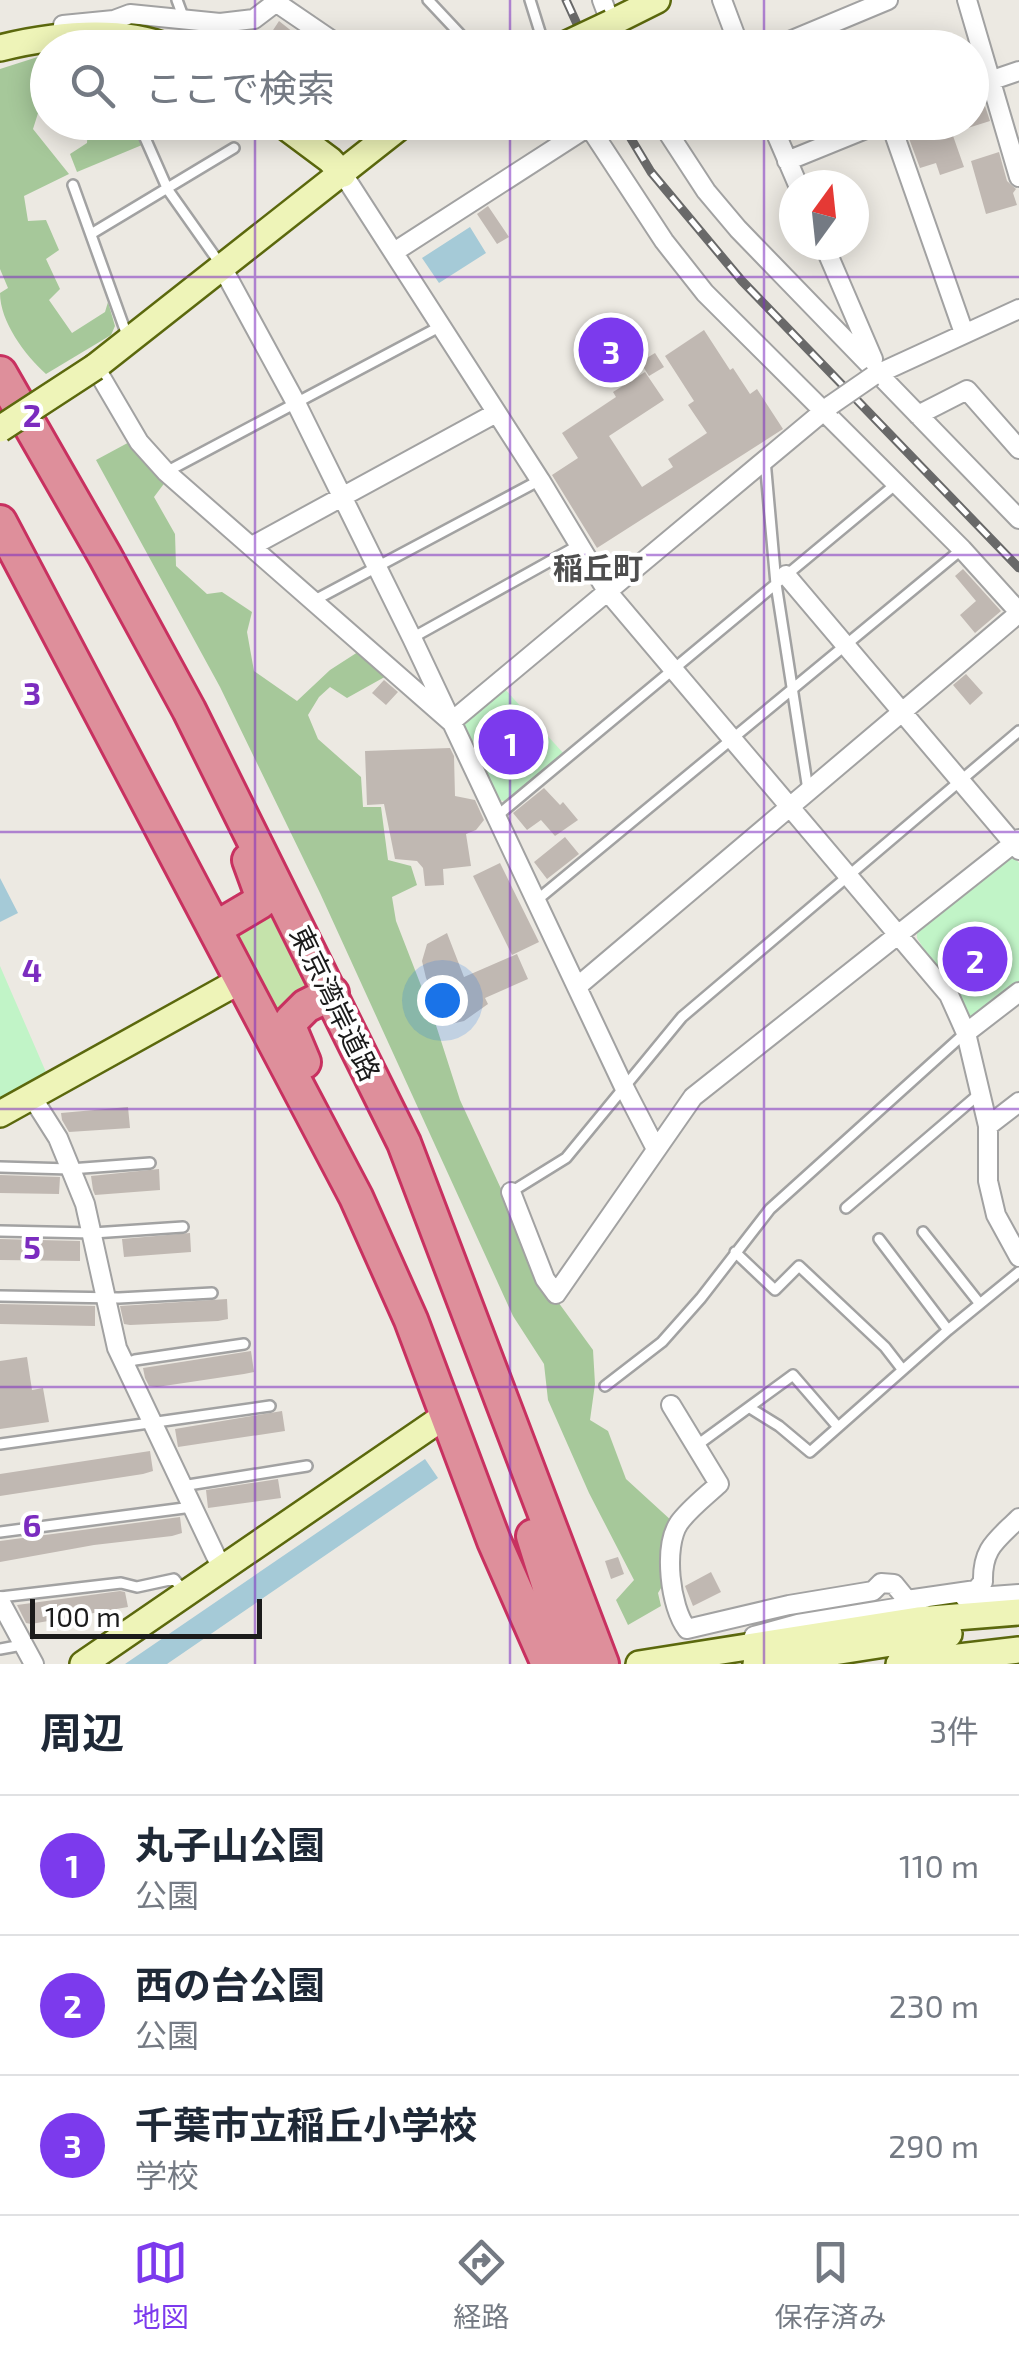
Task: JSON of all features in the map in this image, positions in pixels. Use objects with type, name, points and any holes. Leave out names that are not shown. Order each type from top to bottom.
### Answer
[{"type":"highway","name":"東京湾岸道路","points":[[0,374],[105,556],[231,792],[404,1143],[602,1664]]},
{"type":"highway","points":[[0,522],[330,1142],[411,1320],[494,1541],[548,1664]]},
{"type":"highway","points":[[216,928],[257,907],[262,898],[231,792]]},
{"type":"highway","points":[[330,1142],[290,1021],[306,1006],[332,993]]},
{"type":"highway","points":[[508,1414],[525,1507],[573,1664]]},
{"type":"street","points":[[582,30],[607,11],[657,0]]},
{"type":"street","points":[[722,0],[733,30]]},
{"type":"street","points":[[816,30],[888,0]]},
{"type":"street","points":[[967,0],[976,30]]},
{"type":"street","points":[[58,30],[130,14],[220,22],[254,19],[273,3],[315,30]]},
{"type":"street","points":[[0,48],[30,42]]},
{"type":"street","points":[[990,79],[1019,70]]},
{"type":"street","points":[[989,76],[1019,178]]},
{"type":"street","points":[[303,140],[343,174],[607,591],[948,994],[966,1032],[988,1126],[988,1180],[1004,1232],[1019,1257]]},
{"type":"street","points":[[0,430],[96,367],[384,140]]},
{"type":"street","points":[[394,252],[563,140]]},
{"type":"street","points":[[578,986],[1019,612],[827,408],[704,293],[598,140]]},
{"type":"street","points":[[673,140],[706,191],[738,229],[1019,519]]},
{"type":"street","points":[[779,140],[792,170]]},
{"type":"street","points":[[788,160],[840,140]]},
{"type":"street","points":[[894,140],[964,333]]},
{"type":"street","points":[[830,260],[876,374]]},
{"type":"street","points":[[222,267],[296,403],[412,638],[655,1147]]},
{"type":"street","points":[[452,722],[827,408],[876,374],[1019,309]]},
{"type":"street","points":[[96,367],[140,442],[166,472],[452,722]]},
{"type":"street","points":[[918,415],[968,390],[1019,449]]},
{"type":"street","points":[[252,546],[496,413]]},
{"type":"street","points":[[511,1192],[545,1279],[556,1294],[692,1098],[1017,844],[845,645],[781,579]]},
{"type":"street","points":[[0,1114],[243,979]]},
{"type":"street","points":[[966,1032],[1019,992]]},
{"type":"street","points":[[32,1097],[58,1138],[94,1233],[117,1348],[222,1569]]},
{"type":"street","points":[[988,1126],[1019,1102]]},
{"type":"street","points":[[1004,1232],[1019,1220]]},
{"type":"street","points":[[671,1405],[719,1484],[678,1524],[671,1552],[670,1580],[686,1629],[789,1605],[874,1591],[881,1583],[894,1584],[907,1600],[976,1590],[983,1582],[982,1561],[986,1551],[1019,1518]]},
{"type":"street","points":[[83,1664],[436,1422],[448,1418]]},
{"type":"street","points":[[731,1648],[755,1636],[798,1624],[900,1606],[1019,1594]]},
{"type":"street","points":[[0,1599],[34,1664]]},
{"type":"street","points":[[639,1664],[918,1620],[1019,1612]]},
{"type":"street","points":[[756,1664],[922,1637],[1019,1628]]},
{"type":"street","points":[[899,1664],[1019,1650]]},
{"type":"lane","points":[[177,0],[184,19]]},
{"type":"lane","points":[[428,0],[457,30]]},
{"type":"lane","points":[[530,0],[539,30]]},
{"type":"lane","points":[[146,140],[168,190],[222,267]]},
{"type":"lane","points":[[91,234],[234,148]]},
{"type":"lane","points":[[73,185],[129,339]]},
{"type":"lane","points":[[166,472],[441,326]]},
{"type":"lane","points":[[766,460],[790,690],[808,793]]},
{"type":"lane","points":[[313,601],[540,480]]},
{"type":"lane","points":[[497,816],[896,484]]},
{"type":"lane","points":[[412,638],[579,544]]},
{"type":"lane","points":[[537,900],[962,549]]},
{"type":"lane","points":[[511,1192],[566,1158],[682,1017],[1019,731]]},
{"type":"lane","points":[[604,1386],[662,1342],[770,1209],[966,1032]]},
{"type":"lane","points":[[846,1208],[980,1093]]},
{"type":"lane","points":[[0,1167],[70,1169],[150,1164]]},
{"type":"lane","points":[[0,1231],[94,1233],[183,1227]]},
{"type":"lane","points":[[923,1232],[980,1304]]},
{"type":"lane","points":[[879,1239],[948,1330]]},
{"type":"lane","points":[[735,1252],[775,1290],[799,1266],[902,1369]]},
{"type":"lane","points":[[750,1408],[810,1452],[1019,1272]]},
{"type":"lane","points":[[0,1296],[106,1298],[212,1293]]},
{"type":"lane","points":[[124,1364],[244,1344]]},
{"type":"lane","points":[[696,1446],[793,1375],[838,1427]]},
{"type":"lane","points":[[0,1444],[270,1406]]},
{"type":"lane","points":[[182,1486],[307,1466]]},
{"type":"lane","points":[[0,1532],[192,1506]]},
{"type":"lane","points":[[0,1599],[121,1583],[138,1587],[174,1579],[186,1593]]},
{"type":"lane","points":[[0,1649],[24,1645]]},
{"type":"green space","points":[[30,59],[30,140],[42,140],[69,174],[24,196],[28,221],[46,220],[59,250],[46,259],[60,289],[49,300],[72,333],[105,312],[108,302],[115,326],[111,335],[46,374],[15,337],[1,304],[0,293],[8,288],[0,269],[0,69]]},
{"type":"green space","points":[[141,140],[142,145],[77,172],[70,154],[87,143]]},
{"type":"green space","points":[[135,439],[166,481],[154,497],[175,534],[176,566],[207,594],[222,592],[252,612],[247,632],[254,671],[297,701],[330,670],[361,650],[390,674],[347,698],[330,687],[308,715],[318,739],[361,777],[363,807],[381,807],[388,860],[411,866],[417,885],[392,897],[396,921],[460,1100],[545,1284],[593,1350],[595,1384],[590,1420],[608,1431],[626,1479],[673,1522],[666,1580],[658,1593],[661,1606],[628,1625],[616,1600],[634,1580],[589,1493],[548,1400],[544,1364],[513,1316],[320,893],[220,687],[96,460]]},
{"type":"green space","points":[[504,688],[565,755],[505,801],[497,800],[463,730],[463,720]]},
{"type":"green space","points":[[1006,858],[1019,863],[1019,985],[976,1020],[966,1016],[917,938],[917,928]]},
{"type":"green space","points":[[272,898],[317,986],[279,1020],[233,931]]},
{"type":"green space","points":[[0,966],[49,1079],[0,1107]]},
{"type":"water","points":[[470,227],[486,253],[439,283],[422,258]]},
{"type":"water","points":[[0,878],[18,913],[0,922]]},
{"type":"water","points":[[425,1459],[438,1478],[167,1664],[125,1664]]},
{"type":"building","points":[[279,21],[290,30],[273,30]]},
{"type":"building","points":[[910,140],[954,140],[964,167],[940,175],[936,163],[920,168]]},
{"type":"building","points":[[999,152],[1007,181],[1016,189],[1013,193],[1017,205],[986,214],[971,161]]},
{"type":"building","points":[[488,206],[509,237],[497,244],[477,214]]},
{"type":"building","points":[[704,330],[750,394],[757,389],[783,429],[597,548],[552,475],[578,458],[562,433],[645,372],[664,400],[609,436],[642,487],[673,467],[668,459],[707,433],[688,405],[694,401],[665,356]]},
{"type":"building","points":[[655,353],[664,367],[649,376],[640,362]]},
{"type":"building","points":[[963,569],[1001,611],[975,633],[960,615],[976,601],[955,576]]},
{"type":"building","points":[[966,674],[983,693],[970,705],[953,685]]},
{"type":"building","points":[[384,680],[398,692],[386,705],[372,693]]},
{"type":"building","points":[[450,748],[454,756],[455,796],[475,800],[484,820],[466,834],[471,866],[443,869],[444,885],[425,886],[423,868],[417,861],[395,859],[384,804],[367,805],[365,751]]},
{"type":"building","points":[[544,788],[578,820],[555,836],[541,820],[527,830],[513,813]]},
{"type":"building","points":[[565,837],[579,854],[547,879],[534,862]]},
{"type":"building","points":[[500,863],[539,942],[512,955],[473,876]]},
{"type":"building","points":[[447,933],[464,977],[517,954],[528,979],[485,998],[488,1004],[464,1021],[447,1025],[422,961],[427,944]]},
{"type":"building","points":[[128,1107],[130,1128],[69,1132],[61,1113]]},
{"type":"building","points":[[159,1169],[160,1190],[95,1195],[93,1190],[91,1176]]},
{"type":"building","points":[[0,1175],[60,1177],[59,1194],[0,1193]]},
{"type":"building","points":[[190,1233],[191,1252],[124,1257],[122,1239]]},
{"type":"building","points":[[0,1239],[80,1241],[80,1261],[0,1260]]},
{"type":"building","points":[[227,1299],[228,1319],[218,1321],[130,1325],[124,1324],[120,1306]]},
{"type":"building","points":[[0,1304],[95,1306],[95,1326],[0,1324]]},
{"type":"building","points":[[251,1351],[254,1372],[157,1387],[149,1386],[145,1378],[143,1368]]},
{"type":"building","points":[[27,1357],[32,1390],[43,1388],[49,1422],[0,1429],[0,1361]]},
{"type":"building","points":[[282,1411],[285,1431],[178,1447],[175,1429]]},
{"type":"building","points":[[150,1451],[153,1471],[143,1474],[0,1496],[0,1474]]},
{"type":"building","points":[[278,1479],[281,1498],[208,1508],[206,1490]]},
{"type":"building","points":[[180,1517],[182,1533],[172,1536],[0,1562],[0,1541]]},
{"type":"building","points":[[618,1557],[624,1574],[611,1579],[605,1561]]},
{"type":"building","points":[[711,1572],[721,1592],[693,1606],[685,1586]]},
{"type":"building","points":[[125,1592],[128,1607],[31,1624],[26,1623],[17,1605]]},
{"type":"railway","points":[[566,0],[580,30]]},
{"type":"railway","points":[[632,140],[651,172],[742,281],[1019,568]]},
{"type":"place","name":"千葉市立稲丘小学校","points":[[611,350]]},
{"type":"place","name":"丸子山公園","points":[[511,742]]},
{"type":"place","name":"西の台公園","points":[[975,959]]},
{"type":"district","name":"稲丘町","points":[[598,567]]}]
